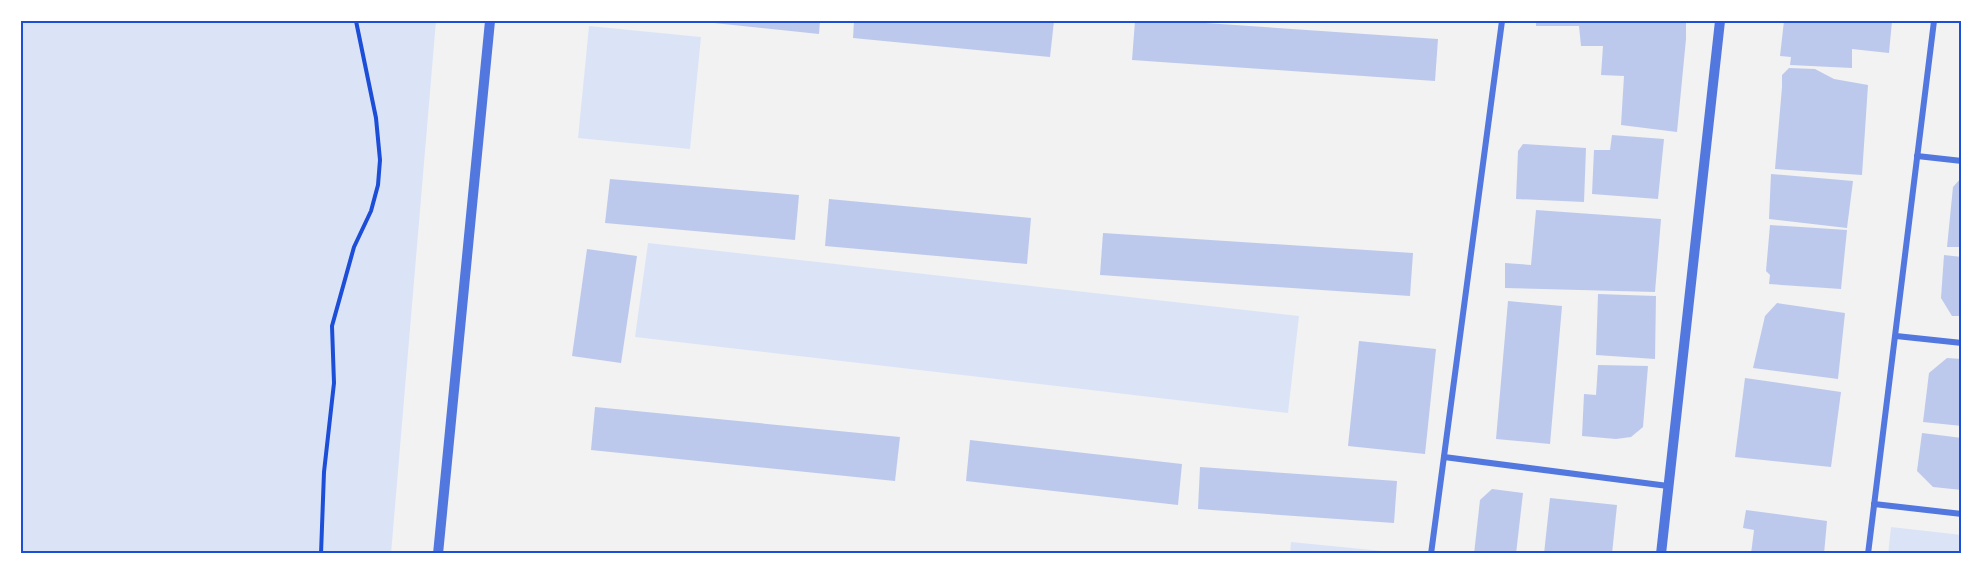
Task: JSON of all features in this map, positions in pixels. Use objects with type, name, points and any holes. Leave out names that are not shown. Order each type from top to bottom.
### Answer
[{"type":"street","points":[[438,554],[490,21]]},
{"type":"street","points":[[1431,554],[1502,21]]},
{"type":"street","points":[[1661,554],[1720,21]]},
{"type":"street","points":[[1868,554],[1934,21]]},
{"type":"street","points":[[1917,156],[1962,161]]},
{"type":"street","points":[[1896,336],[1962,343]]},
{"type":"street","points":[[1444,457],[1668,486]]},
{"type":"street","points":[[1874,504],[1962,514]]},
{"type":"path","points":[[321,554],[324,472],[334,383],[332,326],[354,247],[373,203],[378,185],[380,160],[376,118],[356,21]]},
{"type":"shaded area","points":[[21,21],[436,21],[391,554],[21,554]]},
{"type":"shaded area","points":[[589,26],[701,37],[690,149],[578,138]]},
{"type":"shaded area","points":[[648,243],[1299,316],[1288,413],[635,337]]},
{"type":"shaded area","points":[[1891,527],[1962,535],[1962,554],[1888,554]]},
{"type":"shaded area","points":[[1291,542],[1403,553],[1403,554],[1290,554]]},
{"type":"building","points":[[714,21],[820,21],[819,34],[714,23]]},
{"type":"building","points":[[854,21],[1054,21],[1050,57],[853,38]]},
{"type":"building","points":[[1135,21],[1176,21],[1438,39],[1435,81],[1132,60]]},
{"type":"building","points":[[1536,21],[1686,21],[1677,132],[1621,125],[1624,76],[1601,75],[1603,46],[1581,46],[1579,26],[1536,26]]},
{"type":"building","points":[[1784,21],[1892,21],[1889,53],[1852,49],[1852,68],[1790,65],[1791,57],[1780,56]]},
{"type":"building","points":[[1789,68],[1815,69],[1834,79],[1868,85],[1862,175],[1775,169],[1782,75]]},
{"type":"building","points":[[1612,135],[1664,139],[1658,199],[1592,194],[1594,150],[1610,150]]},
{"type":"building","points":[[1523,144],[1586,148],[1584,202],[1516,199],[1518,151]]},
{"type":"building","points":[[1771,174],[1853,181],[1847,228],[1769,219]]},
{"type":"building","points":[[1962,177],[1962,247],[1947,247],[1953,187]]},
{"type":"building","points":[[610,179],[799,195],[795,240],[605,223]]},
{"type":"building","points":[[829,199],[1031,218],[1027,264],[825,246]]},
{"type":"building","points":[[1536,210],[1661,219],[1655,292],[1505,288],[1505,263],[1531,265]]},
{"type":"building","points":[[1770,225],[1847,230],[1841,289],[1769,284],[1770,275],[1766,271]]},
{"type":"building","points":[[1103,233],[1413,253],[1410,296],[1100,275]]},
{"type":"building","points":[[587,249],[637,256],[621,363],[572,356]]},
{"type":"building","points":[[1944,255],[1962,257],[1962,316],[1952,316],[1941,298]]},
{"type":"building","points":[[1598,294],[1656,296],[1655,359],[1596,355]]},
{"type":"building","points":[[1508,301],[1562,306],[1550,444],[1496,439]]},
{"type":"building","points":[[1777,303],[1845,313],[1838,379],[1753,368],[1765,316]]},
{"type":"building","points":[[1359,341],[1436,349],[1425,454],[1348,446]]},
{"type":"building","points":[[1947,358],[1962,359],[1962,426],[1923,422],[1929,373]]},
{"type":"building","points":[[1598,365],[1648,366],[1643,427],[1631,437],[1616,439],[1582,436],[1584,394],[1596,395]]},
{"type":"building","points":[[1745,378],[1841,392],[1831,467],[1735,457]]},
{"type":"building","points":[[595,407],[900,437],[895,481],[591,450]]},
{"type":"building","points":[[1922,433],[1962,438],[1962,490],[1933,487],[1917,471]]},
{"type":"building","points":[[970,440],[1182,464],[1178,505],[966,481]]},
{"type":"building","points":[[1200,467],[1397,481],[1394,523],[1198,509]]},
{"type":"building","points":[[1492,489],[1523,493],[1516,554],[1474,554],[1480,500]]},
{"type":"building","points":[[1550,498],[1617,505],[1612,554],[1544,554]]},
{"type":"building","points":[[1746,510],[1827,521],[1824,554],[1751,554],[1754,530],[1743,528]]}]
